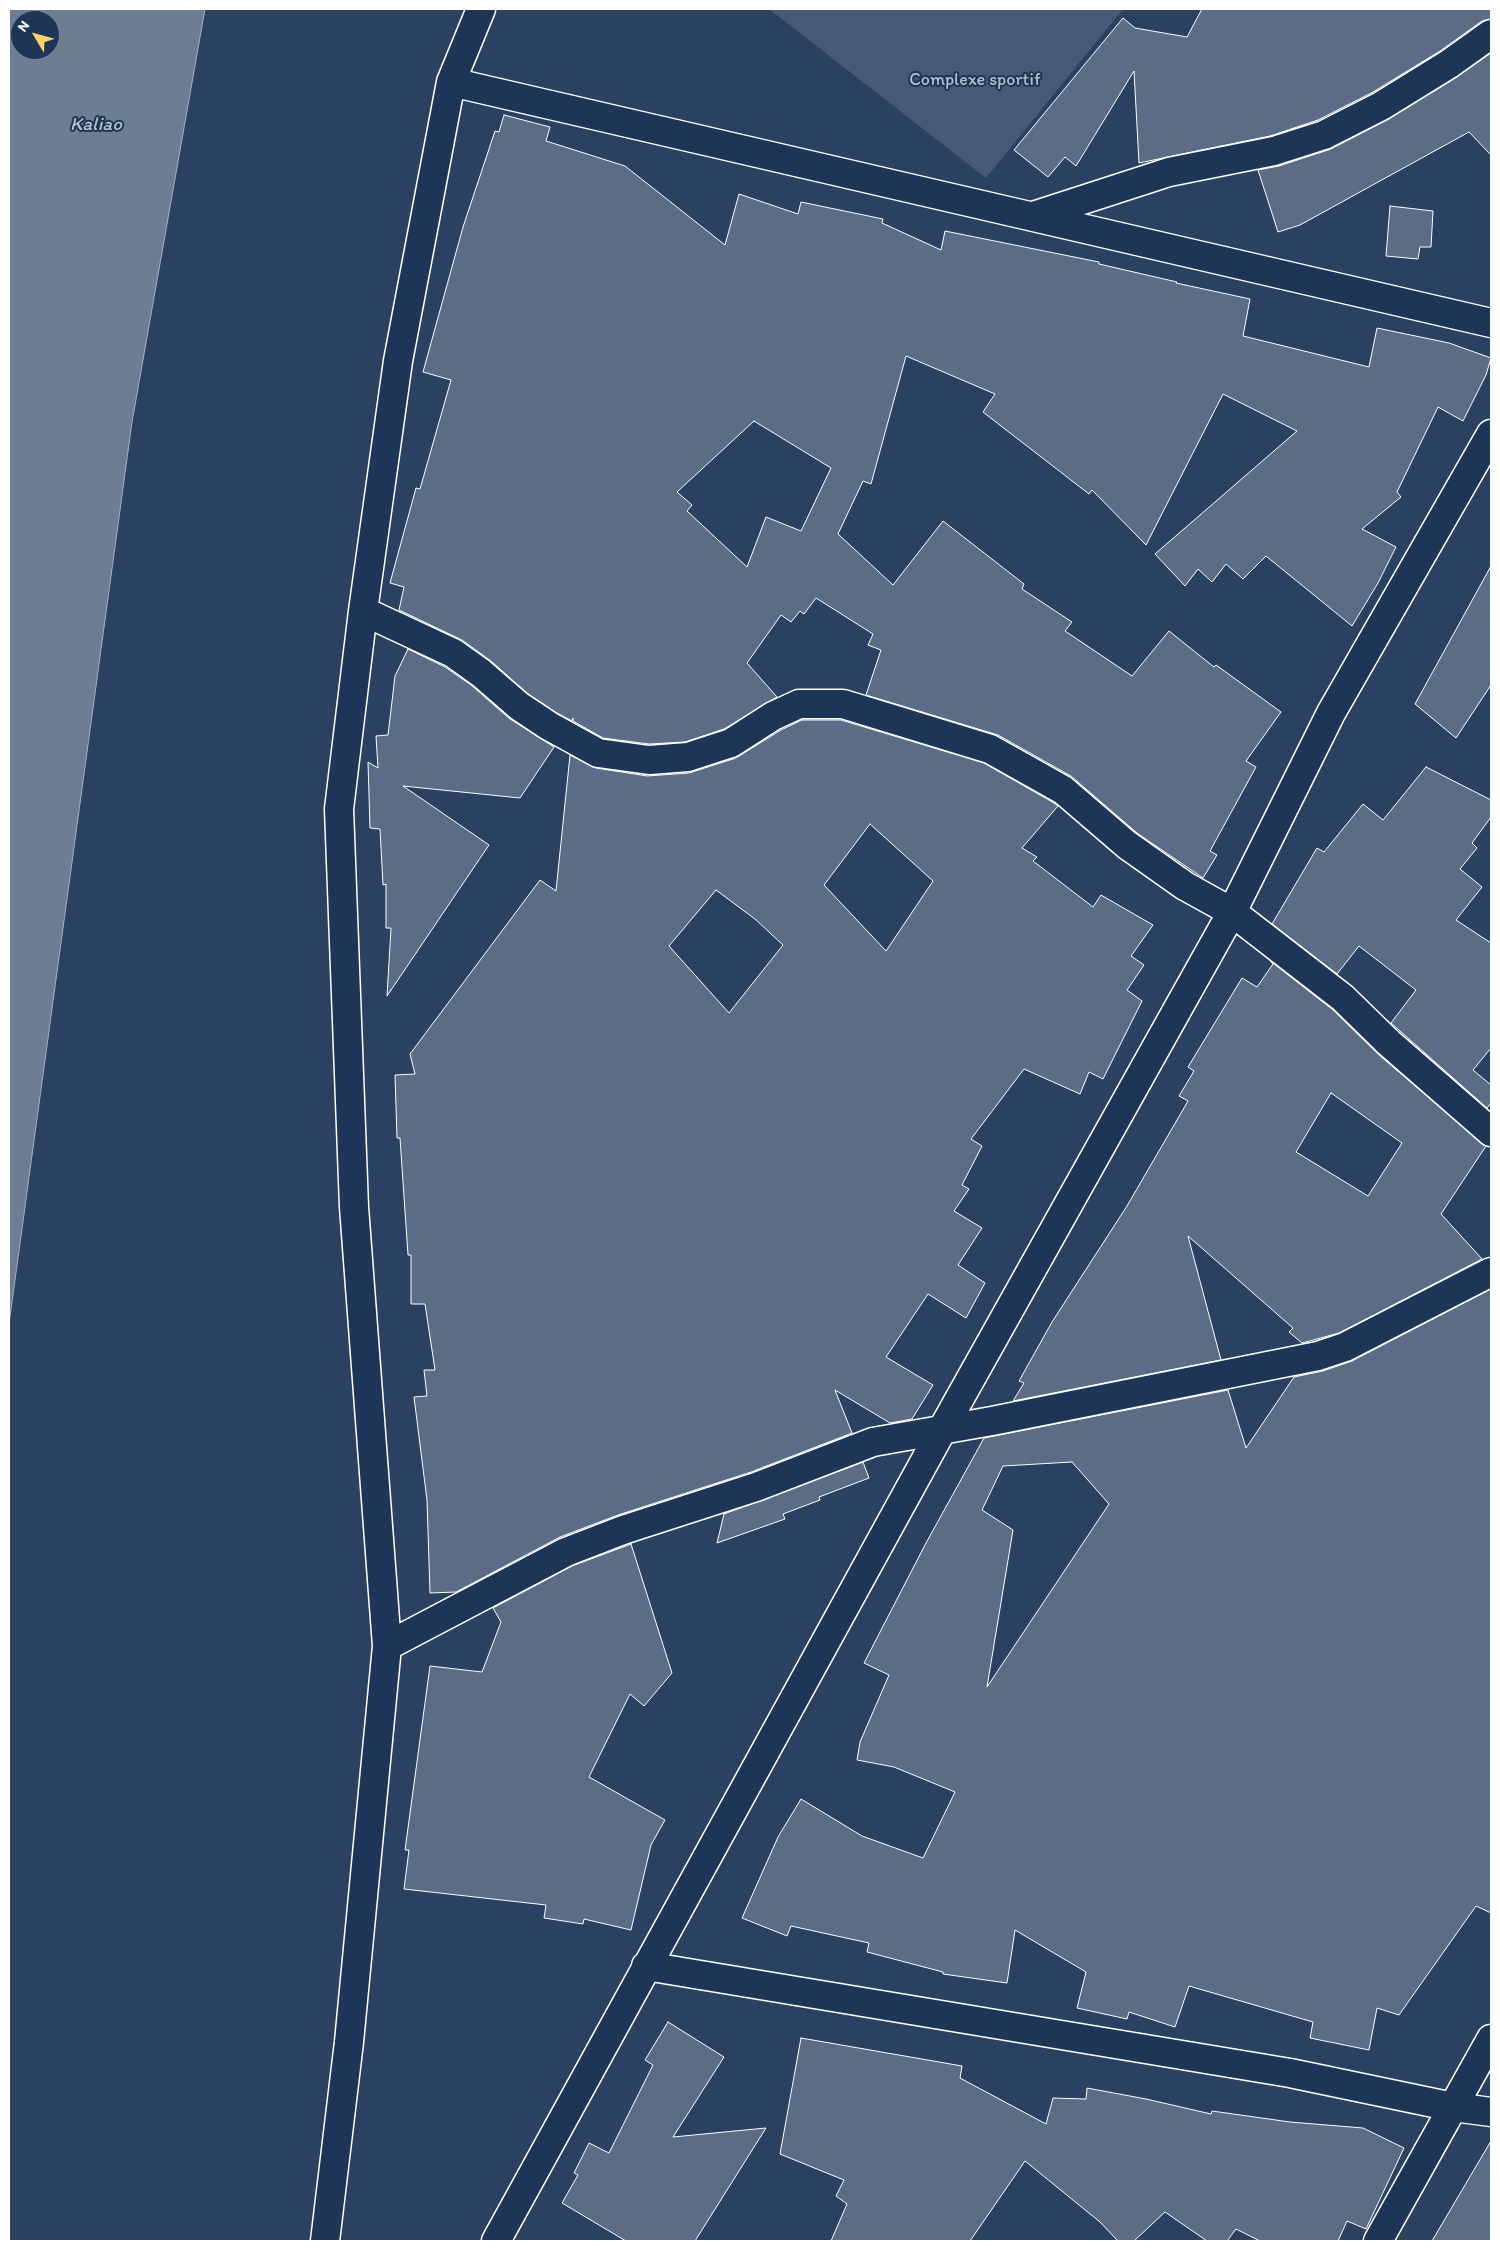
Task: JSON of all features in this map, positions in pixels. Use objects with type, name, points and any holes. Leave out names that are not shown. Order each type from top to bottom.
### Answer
[{"type":"street","points":[[325,2241],[348,2042],[388,1646],[354,1207],[340,809],[363,611],[398,361],[451,82],[481,9]]},
{"type":"street","points":[[1033,216],[1169,172],[1274,151],[1324,135],[1354,121],[1398,95],[1449,64],[1491,34]]},
{"type":"street","points":[[451,82],[1491,323]]},
{"type":"street","points":[[496,2241],[942,1430],[1232,912],[1331,713],[1491,434]]},
{"type":"street","points":[[363,611],[453,653],[481,673],[518,706],[548,726],[598,753],[649,760],[688,757],[731,743],[773,716],[800,704],[843,704],[990,749],[1063,790],[1126,846],[1185,886],[1232,912],[1343,998],[1396,1049],[1491,1132]]},
{"type":"street","points":[[388,1646],[566,1552],[623,1530],[756,1487],[873,1442],[1318,1356],[1345,1347],[1491,1272]]},
{"type":"street","points":[[646,1966],[1290,2072],[1453,2107],[1491,2112]]},
{"type":"street","points":[[1378,2241],[1491,2039]]},
{"type":"green space","name":"Complexe sportif","points":[[769,9],[1123,9],[986,178]]},
{"type":"water","name":"Kaliao","points":[[9,9],[205,9],[132,422],[9,1324]]},
{"type":"building","points":[[1202,9],[1491,9],[1491,19],[1482,21],[1440,51],[1373,92],[1318,120],[1270,136],[1139,163],[1134,71],[1076,166],[1065,157],[1048,177],[1014,150],[1123,18],[1135,28],[1187,37]]},
{"type":"building","points":[[1491,53],[1491,155],[1469,132],[1300,225],[1278,232],[1258,170],[1279,166],[1331,149],[1389,119],[1457,77]]},
{"type":"building","points":[[504,115],[550,127],[546,141],[625,166],[725,245],[739,194],[798,214],[801,202],[883,219],[882,223],[941,250],[945,231],[1099,262],[1099,264],[1176,283],[1250,299],[1243,336],[1369,367],[1377,328],[1449,343],[1491,358],[1486,375],[1463,421],[1438,407],[1397,492],[1401,497],[1362,529],[1396,547],[1378,583],[1352,626],[1266,556],[1243,579],[1226,564],[1212,582],[1198,569],[1185,586],[1155,554],[1297,431],[1223,394],[1146,545],[1092,490],[1089,494],[983,412],[995,394],[906,356],[871,484],[863,481],[838,534],[893,585],[943,521],[1024,584],[1022,589],[1072,622],[1065,631],[1132,676],[1169,631],[1214,667],[1216,665],[1281,712],[1246,761],[1256,767],[1210,851],[1217,855],[1203,878],[1137,833],[1071,776],[998,735],[866,695],[881,650],[868,645],[873,634],[816,598],[804,614],[800,611],[791,622],[781,615],[747,663],[777,697],[724,729],[685,742],[649,744],[603,738],[573,721],[573,718],[572,721],[528,694],[491,661],[462,640],[399,610],[404,587],[390,583],[416,488],[420,489],[451,380],[423,372],[463,227],[495,131],[499,132]],"holes":[[[754,421],[831,468],[801,531],[766,517],[747,567],[687,511],[692,505],[677,492]]]},
{"type":"building","points":[[1390,206],[1433,211],[1431,247],[1420,247],[1418,259],[1386,256]]},
{"type":"building","points":[[1491,566],[1491,685],[1456,738],[1415,704]]},
{"type":"building","points":[[408,649],[445,667],[471,685],[510,719],[554,747],[520,798],[403,786],[489,845],[387,996],[391,928],[386,928],[386,884],[383,885],[380,829],[370,828],[368,762],[378,768],[376,736],[388,735],[395,676]]},
{"type":"building","points":[[802,720],[841,720],[984,763],[1058,806],[1022,848],[1037,857],[1033,861],[1093,907],[1101,895],[1153,925],[1131,956],[1144,965],[1127,990],[1142,1001],[1103,1079],[1089,1072],[1080,1094],[1024,1069],[971,1139],[982,1146],[962,1185],[969,1189],[954,1211],[982,1228],[958,1265],[985,1283],[966,1318],[928,1294],[886,1357],[933,1385],[912,1419],[890,1423],[835,1390],[852,1433],[751,1472],[618,1515],[560,1537],[456,1592],[430,1593],[427,1500],[414,1397],[427,1396],[424,1370],[435,1370],[425,1304],[411,1304],[411,1255],[408,1255],[400,1138],[397,1138],[395,1075],[415,1074],[410,1054],[540,880],[556,891],[570,755],[596,768],[647,776],[689,773],[736,758],[781,730]],"holes":[[[870,824],[933,881],[886,951],[824,885]],[[716,890],[755,919],[783,945],[729,1013],[669,946]]]},
{"type":"building","points":[[1426,767],[1491,800],[1491,817],[1472,843],[1477,848],[1460,869],[1482,887],[1456,920],[1491,943],[1491,1048],[1473,1070],[1491,1085],[1491,1103],[1487,1108],[1391,1023],[1416,990],[1359,946],[1337,974],[1272,924],[1317,848],[1324,852],[1363,804],[1383,820]]},
{"type":"building","points":[[1269,960],[1333,1010],[1379,1055],[1486,1146],[1441,1214],[1482,1259],[1339,1333],[1302,1343],[1289,1332],[1293,1328],[1188,1236],[1221,1360],[1013,1401],[1024,1383],[1019,1381],[1052,1322],[1127,1206],[1188,1101],[1179,1096],[1194,1071],[1188,1067],[1242,978],[1257,987],[1273,964]],"holes":[[[1331,1093],[1402,1143],[1368,1196],[1296,1152]]]},
{"type":"building","points":[[1491,1289],[1491,1913],[1476,1906],[1399,2015],[1377,2008],[1369,2050],[1310,2038],[1313,2022],[1189,1986],[1175,2027],[1129,2012],[1127,2019],[1077,2008],[1086,1972],[1015,1930],[1007,1983],[943,1974],[943,1972],[867,1952],[869,1943],[791,1926],[787,1936],[742,1918],[778,1837],[801,1799],[862,1836],[923,1858],[955,1792],[894,1767],[857,1760],[860,1742],[889,1675],[864,1663],[926,1543],[984,1438],[1228,1390],[1246,1448],[1294,1377],[1323,1371],[1352,1361]],"holes":[[[1072,1462],[1109,1504],[987,1687],[1013,1530],[982,1510],[1003,1466]]]},
{"type":"building","points":[[863,1462],[869,1478],[819,1497],[820,1500],[783,1514],[785,1519],[717,1543],[724,1514]]},
{"type":"building","points":[[631,1544],[672,1673],[644,1706],[630,1694],[589,1777],[665,1820],[651,1845],[631,1930],[584,1919],[583,1924],[544,1918],[546,1905],[404,1889],[409,1850],[405,1850],[430,1666],[482,1672],[501,1622],[493,1608],[572,1566]]},
{"type":"building","points":[[668,2022],[724,2057],[673,2137],[766,2128],[695,2241],[626,2241],[562,2203],[578,2175],[574,2173],[589,2143],[609,2153],[653,2065],[645,2060]]},
{"type":"building","points":[[801,2038],[962,2066],[960,2078],[1046,2124],[1053,2098],[1086,2099],[1087,2088],[1211,2114],[1212,2111],[1290,2122],[1363,2128],[1404,2148],[1366,2229],[1347,2221],[1338,2241],[1260,2241],[1236,2229],[1227,2241],[1207,2241],[1165,2212],[1134,2241],[1118,2241],[1100,2222],[1025,2161],[970,2241],[831,2241],[847,2204],[836,2196],[844,2180],[780,2154]]},
{"type":"building","points":[[1491,2141],[1491,2241],[1432,2241]]}]
